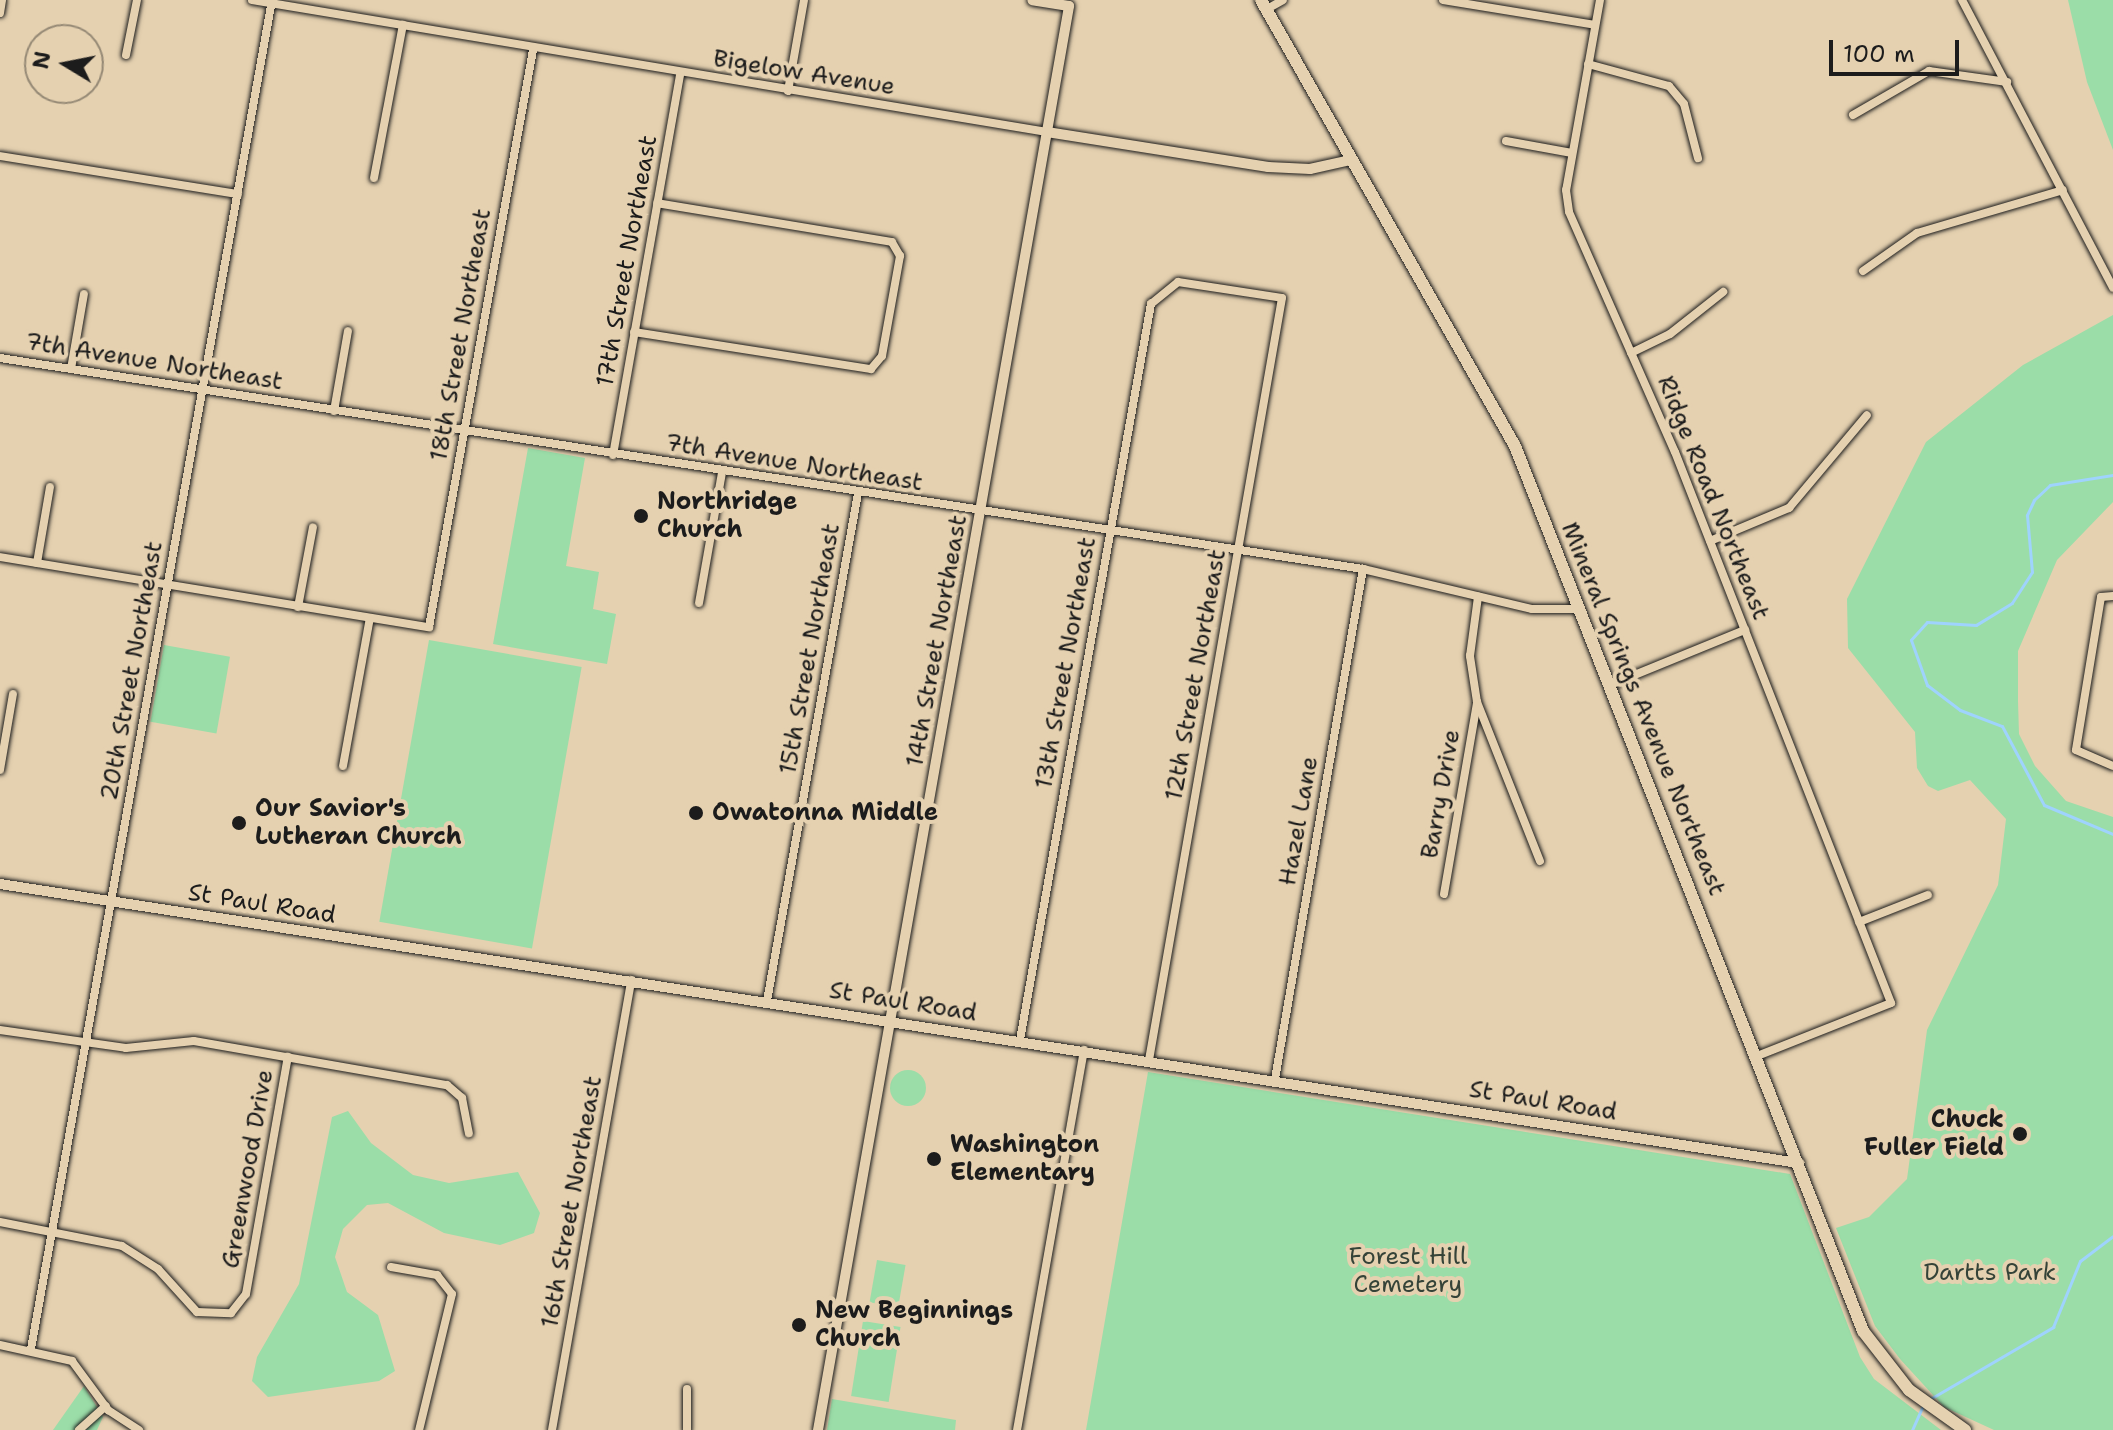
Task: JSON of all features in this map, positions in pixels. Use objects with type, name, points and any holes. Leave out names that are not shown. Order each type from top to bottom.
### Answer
[{"type":"main road","name":"Mineral Springs Avenue Northeast","points":[[1264,5],[1515,446],[1863,1331],[1909,1390],[1961,1428]]},
{"type":"street","points":[[0,13],[2,0]]},
{"type":"street","points":[[126,55],[137,0]]},
{"type":"street","name":"Bigelow Avenue","points":[[252,0],[533,50],[1268,167],[1310,169],[1351,160]]},
{"type":"street","points":[[788,91],[804,0]]},
{"type":"street","points":[[1032,0],[1070,3]]},
{"type":"street","points":[[1264,5],[1283,0]]},
{"type":"street","points":[[1443,0],[1595,25]]},
{"type":"street","name":"Ridge Road Northeast","points":[[1600,0],[1572,153],[1569,212],[1710,541],[1891,1003],[1757,1056]]},
{"type":"street","points":[[1962,0],[2113,288]]},
{"type":"street","name":"20th Street Northeast","points":[[31,1349],[272,2]]},
{"type":"street","name":"14th Street Northeast","points":[[818,1430],[1070,3]]},
{"type":"street","points":[[374,178],[403,25]]},
{"type":"street","name":"18th Street Northeast","points":[[370,618],[429,627],[533,50]]},
{"type":"street","points":[[1588,64],[1669,86],[1688,114],[1698,158]]},
{"type":"street","points":[[1853,115],[1929,71],[2007,82]]},
{"type":"street","name":"17th Street Northeast","points":[[613,455],[680,74]]},
{"type":"street","points":[[1506,141],[1572,153]]},
{"type":"street","points":[[0,156],[238,194]]},
{"type":"street","points":[[1863,271],[1917,233],[2063,190]]},
{"type":"street","points":[[634,332],[871,369],[882,356],[897,246],[657,203]]},
{"type":"street","name":"12th Street Northeast","points":[[1149,1060],[1282,298],[1178,282],[1156,294]]},
{"type":"street","points":[[1631,353],[1723,292]]},
{"type":"street","points":[[71,369],[84,294]]},
{"type":"street","name":"13th Street Northeast","points":[[1020,1040],[1110,532],[1156,294]]},
{"type":"street","points":[[334,411],[348,331]]},
{"type":"street","name":"7th Avenue Northeast","points":[[0,358],[1363,569],[1478,597],[1581,609]]},
{"type":"street","points":[[1710,541],[1789,508],[1867,415]]},
{"type":"street","points":[[699,603],[722,472]]},
{"type":"street","points":[[37,563],[50,487]]},
{"type":"street","name":"15th Street Northeast","points":[[767,1001],[858,493]]},
{"type":"street","points":[[298,607],[313,527]]},
{"type":"street","points":[[0,557],[370,618],[343,766]]},
{"type":"street","name":"Hazel Lane","points":[[1275,1079],[1363,569]]},
{"type":"street","points":[[2113,596],[2101,597],[2076,750],[2113,766]]},
{"type":"street","name":"Barry Drive","points":[[1478,597],[1470,656],[1477,702],[1540,861]]},
{"type":"street","points":[[1610,685],[1745,630]]},
{"type":"street","points":[[0,770],[13,694]]},
{"type":"street","name":"Barry Drive","points":[[1444,894],[1477,702]]},
{"type":"street","name":"St Paul Road","points":[[0,884],[1275,1079],[1799,1163]]},
{"type":"street","points":[[1859,922],[1928,895]]},
{"type":"street","name":"16th Street Northeast","points":[[552,1430],[631,980]]},
{"type":"street","name":"Greenwood Drive","points":[[0,1030],[126,1048],[194,1041],[288,1057],[246,1294],[231,1313],[197,1312],[158,1269],[122,1246],[0,1222]]},
{"type":"street","points":[[1017,1430],[1084,1050]]},
{"type":"street","points":[[288,1057],[454,1088],[469,1133]]},
{"type":"street","points":[[391,1267],[437,1275],[452,1294],[419,1430]]},
{"type":"street","points":[[0,1345],[31,1349],[72,1361],[106,1406],[139,1430]]},
{"type":"street","points":[[687,1389],[687,1430]]},
{"type":"street","points":[[79,1430],[106,1406]]},
{"type":"green space","points":[[2068,0],[2113,0],[2113,150],[2087,82]]},
{"type":"green space","name":"Dartts Park","points":[[2113,315],[2113,502],[2057,560],[2018,651],[2018,701],[2019,734],[2035,766],[2066,801],[2113,817],[2113,1430],[1994,1430],[1944,1407],[1900,1359],[1875,1326],[1836,1228],[1869,1217],[1907,1179],[1927,1030],[1998,885],[2006,819],[1970,780],[1938,791],[1928,786],[1917,768],[1915,732],[1848,648],[1847,599],[1926,442],[2023,365]]},
{"type":"green space","points":[[528,448],[585,458],[566,566],[599,572],[593,609],[616,614],[607,664],[493,644]]},
{"type":"green space","points":[[429,640],[582,667],[532,949],[379,922]]},
{"type":"green space","points":[[164,645],[230,657],[216,733],[150,722]]},
{"type":"green space","points":[[908,1070],[920,1076],[926,1088],[920,1100],[908,1106],[896,1100],[890,1088],[896,1076]]},
{"type":"green space","name":"Forest Hill Cemetery","points":[[1148,1072],[1790,1174],[1860,1357],[1874,1379],[1941,1430],[1086,1430]]},
{"type":"green space","points":[[348,1111],[371,1143],[413,1175],[449,1183],[518,1172],[540,1213],[534,1233],[500,1245],[444,1233],[388,1203],[367,1205],[343,1229],[335,1257],[347,1292],[378,1315],[395,1371],[379,1381],[268,1397],[252,1381],[257,1357],[299,1284],[332,1117]]},
{"type":"green space","points":[[877,1260],[906,1265],[898,1307],[870,1302]]},
{"type":"green space","points":[[863,1321],[901,1327],[889,1402],[851,1396]]},
{"type":"green space","points":[[84,1386],[103,1417],[97,1430],[53,1430]]},
{"type":"green space","points":[[832,1399],[956,1420],[955,1430],[827,1430]]},
{"type":"waterway","points":[[2113,475],[2050,485],[2034,500],[2027,515],[2032,572],[2012,603],[1976,625],[1927,622],[1911,640],[1927,685],[1960,710],[2002,726],[2044,805],[2113,834]]},
{"type":"waterway","points":[[1930,1399],[2053,1327],[2080,1261],[2113,1236]]},
{"type":"waterway","points":[[1912,1430],[1924,1403]]},
{"type":"place","name":"Northridge Church","points":[[641,516]]},
{"type":"place","name":"Owatonna Middle","points":[[696,813]]},
{"type":"place","name":"Our Savior's Lutheran Church","points":[[239,823]]},
{"type":"place","name":"Chuck Fuller Field","points":[[2020,1134]]},
{"type":"place","name":"Washington Elementary","points":[[934,1159]]},
{"type":"place","name":"New Beginnings Church","points":[[799,1325]]}]
